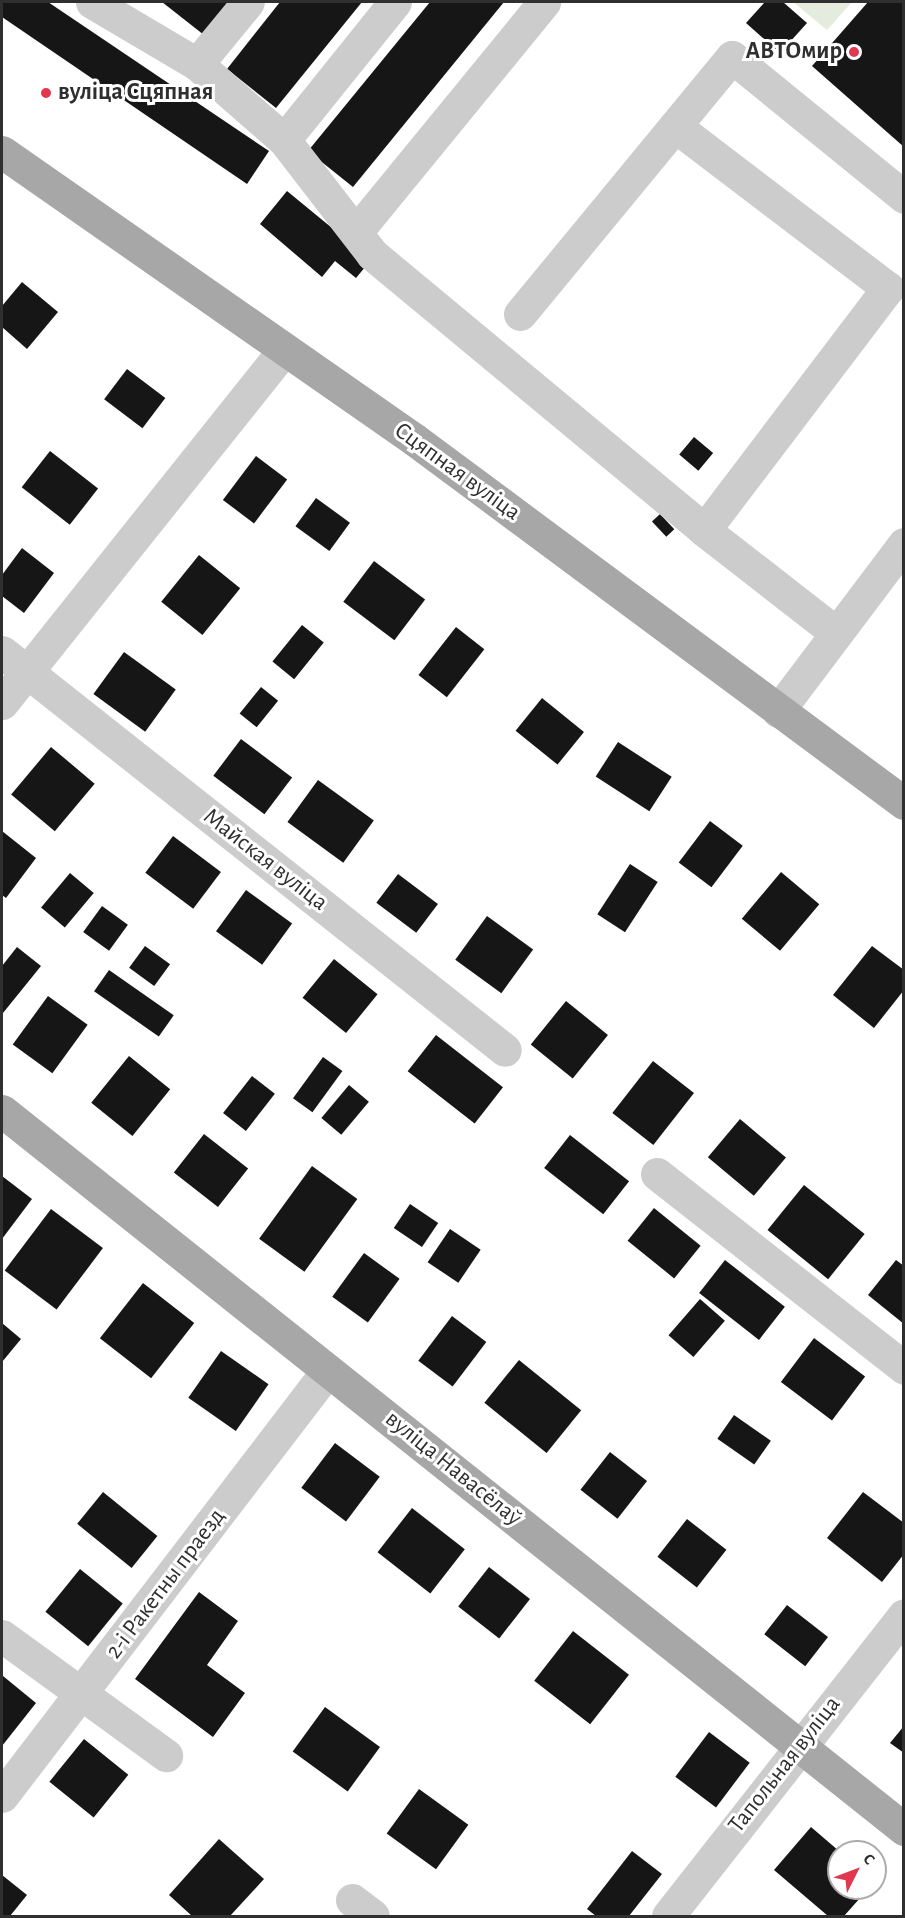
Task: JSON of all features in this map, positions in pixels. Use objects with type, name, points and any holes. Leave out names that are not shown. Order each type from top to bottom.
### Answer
[{"type":"main road","name":"Сцяпная вуліца","points":[[2,152],[282,352],[414,440],[903,803]]},
{"type":"main road","name":"вуліца Навасёлаў","points":[[2,1111],[903,1828]]},
{"type":"street","points":[[197,64],[248,2]]},
{"type":"street","points":[[284,140],[395,2]]},
{"type":"street","points":[[356,232],[544,2]]},
{"type":"street","points":[[110,6],[197,64],[284,140],[372,254],[704,530],[835,632]]},
{"type":"street","points":[[520,314],[732,57],[903,197]]},
{"type":"street","points":[[675,126],[888,288],[704,530]]},
{"type":"street","points":[[2,703],[13,661],[282,352]]},
{"type":"street","points":[[778,711],[903,544]]},
{"type":"street","name":"Майская вуліца","points":[[13,661],[505,1050]]},
{"type":"street","points":[[657,1174],[903,1368]]},
{"type":"street","name":"2-і Ракетны праезд","points":[[2,1796],[85,1692],[328,1370]]},
{"type":"street","name":"Тапольная вуліца","points":[[668,1917],[903,1615]]},
{"type":"street","points":[[2,1636],[85,1692],[166,1755]]},
{"type":"green space","points":[[793,2],[852,2],[827,30]]},
{"type":"building","points":[[2,2],[48,2],[269,151],[247,184],[2,17]]},
{"type":"building","points":[[162,2],[230,2],[204,35]]},
{"type":"building","points":[[280,2],[362,2],[276,108],[227,69]]},
{"type":"building","points":[[430,2],[504,2],[353,187],[308,151]]},
{"type":"building","points":[[765,2],[783,2],[807,23],[780,53],[746,23]]},
{"type":"building","points":[[868,2],[904,2],[904,147],[812,66]]},
{"type":"building","points":[[287,191],[371,260],[356,278],[335,261],[322,277],[260,224]]},
{"type":"building","points":[[22,282],[58,312],[27,349],[2,327],[2,306]]},
{"type":"building","points":[[127,369],[165,398],[142,428],[104,399]]},
{"type":"building","points":[[694,437],[713,453],[698,471],[679,455]]},
{"type":"building","points":[[50,451],[98,489],[70,525],[22,487]]},
{"type":"building","points":[[256,456],[287,479],[254,523],[223,500]]},
{"type":"building","points":[[316,498],[350,523],[329,551],[295,526]]},
{"type":"building","points":[[660,514],[674,529],[666,537],[652,522]]},
{"type":"building","points":[[22,548],[54,573],[24,613],[2,596],[2,575]]},
{"type":"building","points":[[199,555],[240,588],[202,635],[161,602]]},
{"type":"building","points":[[374,561],[425,600],[394,640],[343,602]]},
{"type":"building","points":[[302,625],[324,643],[294,679],[272,662]]},
{"type":"building","points":[[456,627],[484,649],[447,697],[418,675]]},
{"type":"building","points":[[124,652],[176,690],[145,732],[93,694]]},
{"type":"building","points":[[261,687],[278,701],[257,727],[240,713]]},
{"type":"building","points":[[542,698],[584,732],[558,765],[516,731]]},
{"type":"building","points":[[241,739],[292,778],[264,814],[213,776]]},
{"type":"building","points":[[618,742],[672,777],[649,811],[596,776]]},
{"type":"building","points":[[51,747],[95,784],[55,831],[11,794]]},
{"type":"building","points":[[318,780],[374,821],[343,863],[287,822]]},
{"type":"building","points":[[710,821],[743,846],[711,887],[679,863]]},
{"type":"building","points":[[2,831],[36,858],[6,898],[2,895]]},
{"type":"building","points":[[173,836],[221,872],[193,909],[145,873]]},
{"type":"building","points":[[630,864],[658,882],[625,932],[597,914]]},
{"type":"building","points":[[781,872],[819,904],[780,951],[742,919]]},
{"type":"building","points":[[70,873],[94,893],[65,927],[41,907]]},
{"type":"building","points":[[398,874],[438,904],[416,933],[376,903]]},
{"type":"building","points":[[246,890],[292,924],[262,965],[216,931]]},
{"type":"building","points":[[102,906],[128,925],[109,951],[83,932]]},
{"type":"building","points":[[487,916],[533,950],[501,993],[455,960]]},
{"type":"building","points":[[145,946],[170,964],[154,986],[129,968]]},
{"type":"building","points":[[872,946],[904,970],[904,990],[874,1028],[833,995]]},
{"type":"building","points":[[17,947],[41,966],[3,1013],[2,966]]},
{"type":"building","points":[[334,959],[378,994],[346,1033],[303,998]]},
{"type":"building","points":[[109,970],[174,1015],[159,1037],[94,991]]},
{"type":"building","points":[[48,996],[88,1025],[52,1073],[13,1045]]},
{"type":"building","points":[[566,1001],[608,1035],[573,1079],[531,1045]]},
{"type":"building","points":[[436,1035],[503,1087],[475,1124],[408,1071]]},
{"type":"building","points":[[129,1056],[170,1089],[132,1136],[91,1103]]},
{"type":"building","points":[[323,1057],[342,1071],[312,1112],[293,1098]]},
{"type":"building","points":[[653,1061],[694,1093],[653,1145],[612,1113]]},
{"type":"building","points":[[252,1076],[275,1094],[246,1131],[223,1113]]},
{"type":"building","points":[[349,1085],[369,1102],[341,1135],[321,1118]]},
{"type":"building","points":[[740,1119],[786,1158],[754,1196],[708,1157]]},
{"type":"building","points":[[204,1134],[248,1168],[218,1207],[174,1173]]},
{"type":"building","points":[[570,1135],[629,1181],[603,1214],[544,1168]]},
{"type":"building","points":[[312,1166],[357,1199],[304,1272],[259,1239]]},
{"type":"building","points":[[2,1176],[32,1199],[2,1239]]},
{"type":"building","points":[[804,1185],[865,1234],[828,1279],[767,1230]]},
{"type":"building","points":[[410,1204],[438,1223],[422,1247],[394,1228]]},
{"type":"building","points":[[654,1208],[701,1246],[674,1278],[628,1241]]},
{"type":"building","points":[[51,1209],[103,1248],[57,1310],[5,1270]]},
{"type":"building","points":[[450,1229],[481,1250],[458,1283],[428,1262]]},
{"type":"building","points":[[364,1253],[400,1279],[368,1323],[332,1297]]},
{"type":"building","points":[[725,1260],[785,1307],[759,1340],[699,1293]]},
{"type":"building","points":[[896,1260],[904,1266],[904,1324],[868,1295]]},
{"type":"building","points":[[143,1283],[194,1323],[151,1378],[100,1338]]},
{"type":"building","points":[[700,1299],[725,1321],[693,1357],[669,1335]]},
{"type":"building","points":[[452,1316],[486,1342],[453,1387],[418,1361]]},
{"type":"building","points":[[2,1323],[21,1339],[2,1362]]},
{"type":"building","points":[[814,1338],[865,1377],[832,1420],[781,1382]]},
{"type":"building","points":[[221,1351],[269,1384],[236,1431],[188,1398]]},
{"type":"building","points":[[519,1360],[581,1410],[547,1453],[484,1403]]},
{"type":"building","points":[[734,1415],[771,1441],[754,1465],[717,1439]]},
{"type":"building","points":[[335,1443],[380,1477],[346,1521],[301,1488]]},
{"type":"building","points":[[610,1452],[647,1481],[617,1519],[580,1490]]},
{"type":"building","points":[[103,1492],[157,1536],[132,1568],[77,1524]]},
{"type":"building","points":[[863,1492],[904,1523],[904,1554],[882,1582],[827,1538]]},
{"type":"building","points":[[412,1508],[465,1549],[430,1593],[378,1552]]},
{"type":"building","points":[[687,1519],[726,1550],[697,1588],[657,1557]]},
{"type":"building","points":[[489,1567],[530,1599],[499,1638],[458,1606]]},
{"type":"building","points":[[80,1569],[123,1604],[88,1646],[45,1612]]},
{"type":"building","points":[[199,1592],[238,1621],[207,1665],[245,1693],[213,1737],[135,1679]]},
{"type":"building","points":[[787,1605],[828,1637],[805,1666],[764,1634]]},
{"type":"building","points":[[573,1631],[629,1675],[590,1724],[534,1681]]},
{"type":"building","points":[[3,1676],[36,1703],[2,1746],[2,1678]]},
{"type":"building","points":[[325,1707],[380,1747],[348,1791],[293,1751]]},
{"type":"building","points":[[904,1726],[904,1753],[890,1743]]},
{"type":"building","points":[[709,1732],[750,1763],[716,1807],[675,1777]]},
{"type":"building","points":[[84,1739],[128,1775],[94,1818],[49,1782]]},
{"type":"building","points":[[419,1789],[468,1825],[436,1869],[387,1833]]},
{"type":"building","points":[[811,1827],[827,1841],[827,1900],[858,1900],[844,1916],[828,1916],[774,1870]]},
{"type":"building","points":[[219,1839],[264,1879],[230,1916],[192,1916],[169,1895]]},
{"type":"building","points":[[632,1851],[662,1874],[629,1916],[596,1916],[587,1909]]},
{"type":"building","points":[[2,1875],[27,1895],[10,1916],[2,1916]]},
{"type":"place","name":"АВТОмир","points":[[854,52]]},
{"type":"place","name":"вуліца Сцяпная","points":[[46,93]]}]
